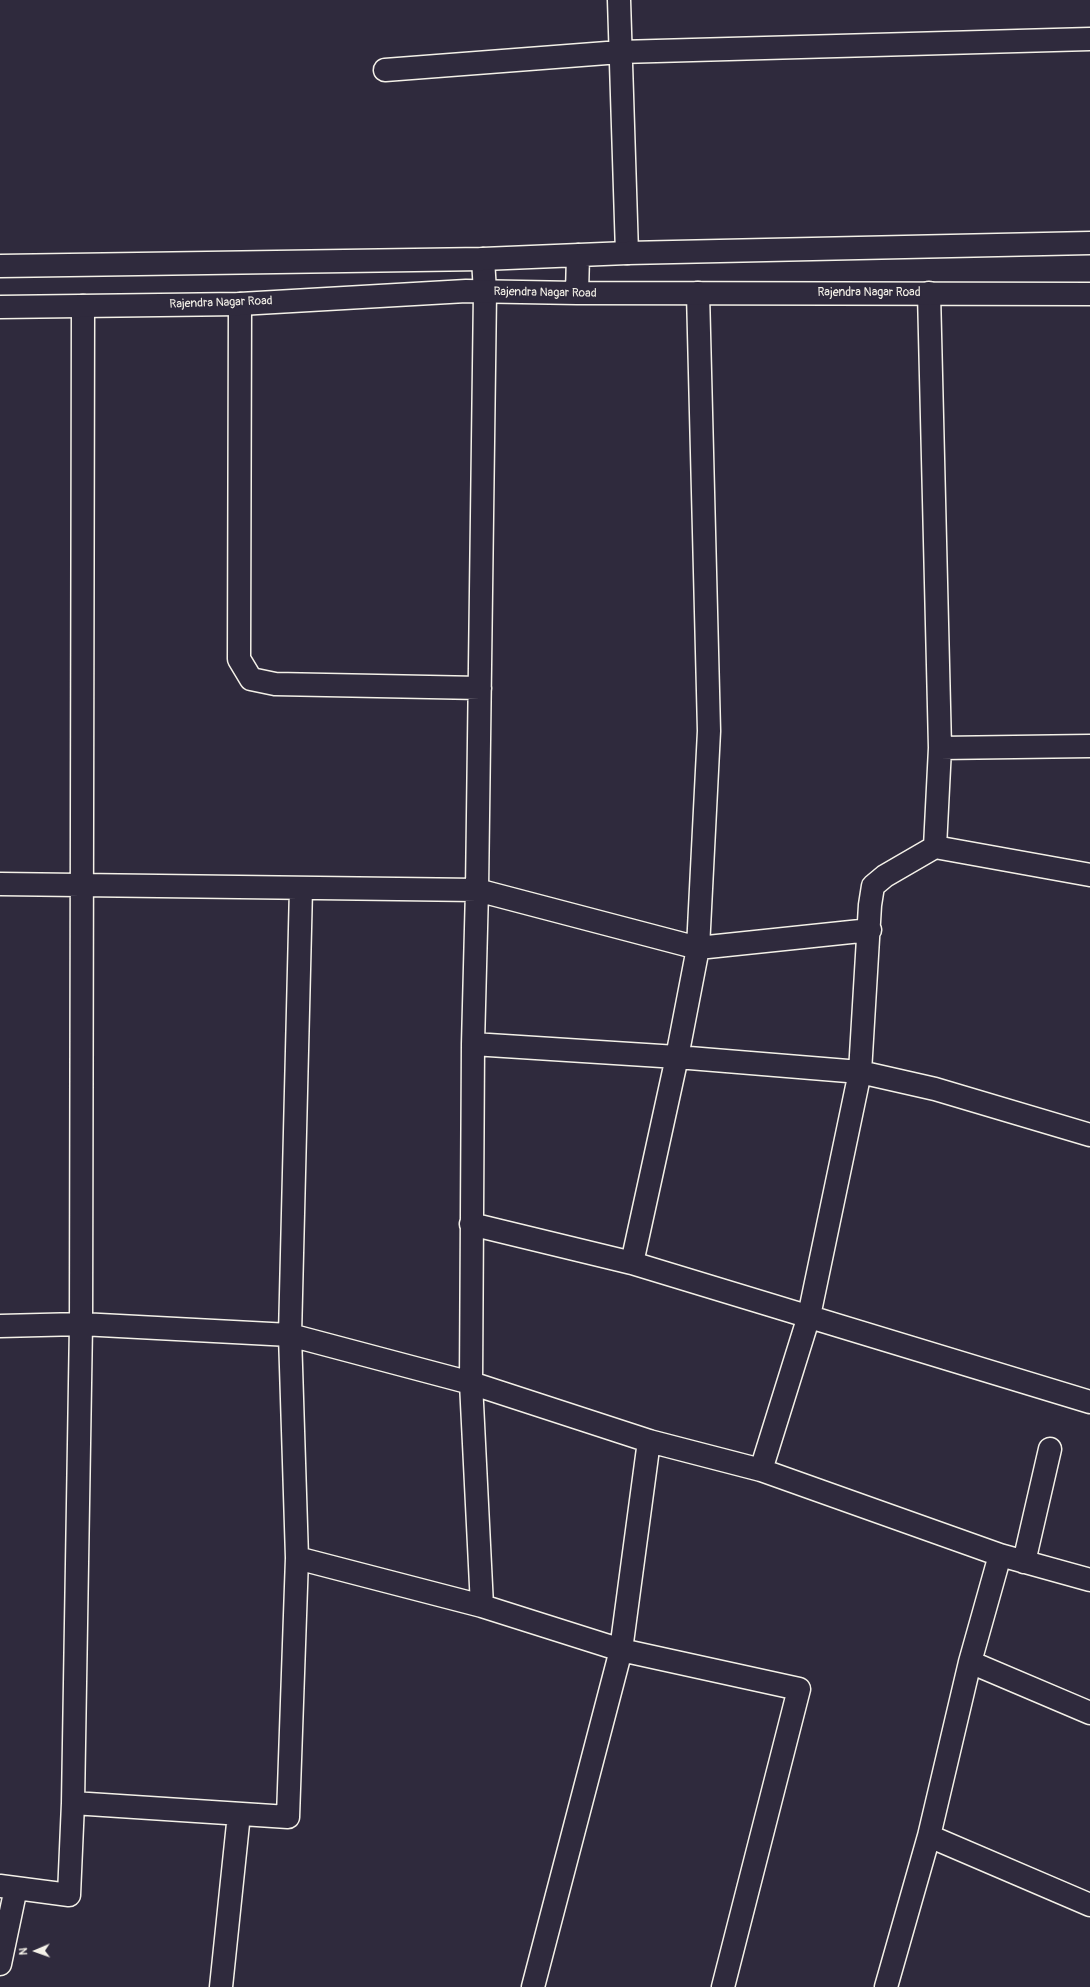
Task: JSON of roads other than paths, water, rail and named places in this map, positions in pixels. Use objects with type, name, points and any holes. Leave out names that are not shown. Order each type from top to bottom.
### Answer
[{"type":"street","points":[[618,0],[627,253]]},
{"type":"street","points":[[385,70],[620,52],[1090,39]]},
{"type":"street","points":[[0,266],[483,259],[627,253],[1090,243]]},
{"type":"street","points":[[577,293],[578,255]]},
{"type":"street","points":[[482,1606],[471,1383],[471,1224],[472,1044],[477,890],[485,292],[483,259]]},
{"type":"street","name":"Rajendra Nagar Road","points":[[0,307],[240,304],[466,291],[577,293],[1090,294]]},
{"type":"street","points":[[632,1263],[677,1057],[698,948],[709,731],[698,293]]},
{"type":"street","points":[[929,294],[940,748],[936,847]]},
{"type":"street","points":[[240,304],[239,659],[251,679],[275,684],[480,688]]},
{"type":"street","points":[[0,1964],[8,1887],[69,1895],[73,1803],[81,1324],[80,886],[82,306]]},
{"type":"street","points":[[940,748],[1090,746]]},
{"type":"street","points":[[761,1470],[809,1316],[860,1072],[870,930],[870,905],[873,886],[885,876],[936,847],[1090,875]]},
{"type":"street","points":[[0,884],[477,890],[698,948],[870,930]]},
{"type":"street","points":[[73,1803],[288,1817],[297,1558],[290,1335],[301,888]]},
{"type":"street","points":[[472,1044],[677,1057],[860,1072],[935,1089],[1090,1135]]},
{"type":"street","points":[[471,1224],[632,1263],[1090,1402]]},
{"type":"street","points":[[0,1326],[81,1324],[290,1335],[471,1383],[649,1441],[761,1470],[1000,1555],[1090,1580]]},
{"type":"street","points":[[533,1987],[621,1650],[649,1441]]},
{"type":"street","points":[[1024,1562],[1050,1449]]},
{"type":"street","points":[[886,1987],[929,1836],[970,1662],[1000,1555]]},
{"type":"street","points":[[297,1558],[482,1606],[621,1650],[799,1690],[723,1987]]},
{"type":"street","points":[[970,1662],[1090,1713]]},
{"type":"street","points":[[221,1987],[239,1814]]},
{"type":"street","points":[[929,1836],[1090,1905]]}]
